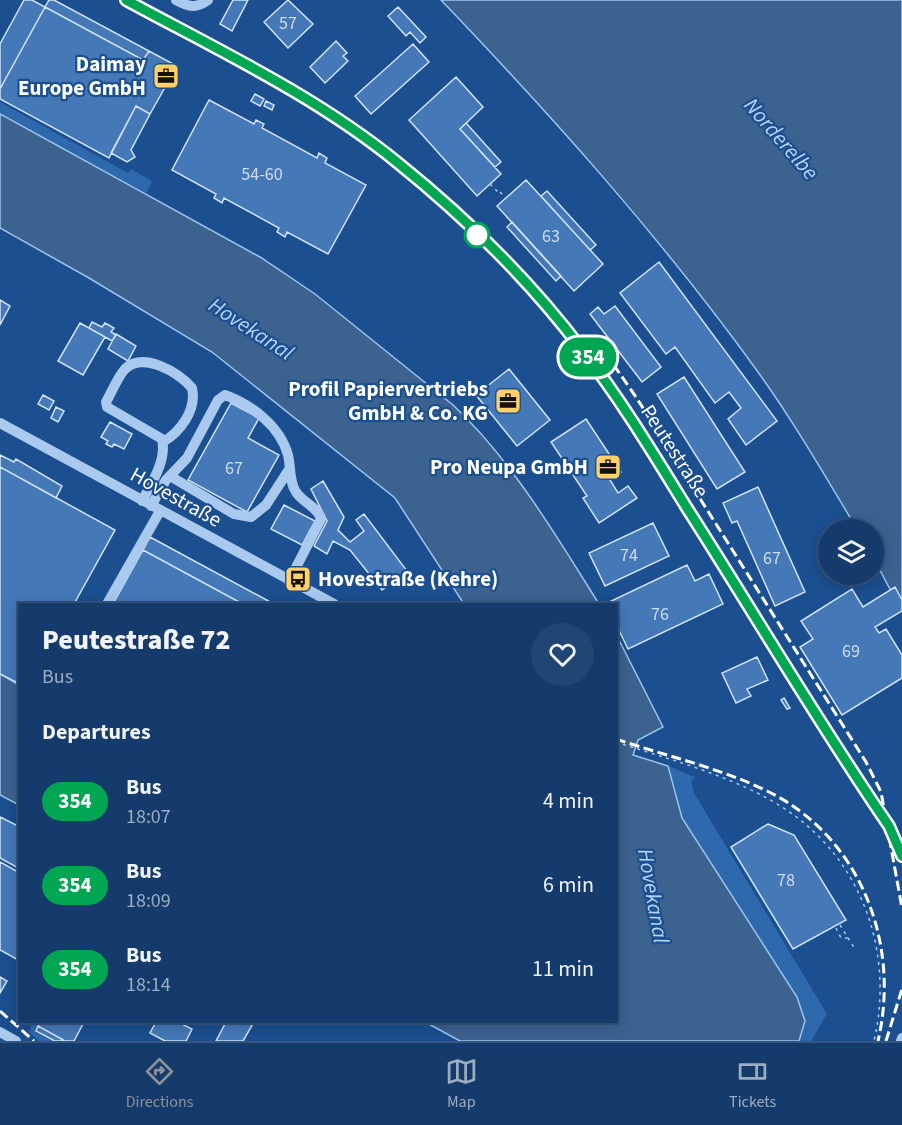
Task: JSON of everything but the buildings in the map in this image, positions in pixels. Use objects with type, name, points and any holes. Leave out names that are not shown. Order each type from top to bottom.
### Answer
[{"type":"street","name":"Peutestraße","points":[[126,0],[283,86],[352,128],[397,162],[453,212],[546,305],[589,359],[658,462],[889,826],[902,856]]},
{"type":"street","points":[[176,0],[188,7],[198,6],[208,0]]},
{"type":"street","points":[[151,506],[163,442],[174,435],[183,423],[192,406],[192,388],[168,370],[151,363],[131,365],[125,370],[106,402],[107,407],[153,433],[163,442]]},
{"type":"street","points":[[107,603],[151,506],[170,476],[187,458],[211,411],[225,395],[236,399],[270,422],[281,438],[295,491],[320,513],[321,519],[289,581]]},
{"type":"street","name":"Hovestraße","points":[[0,423],[289,581],[321,602]]},
{"type":"street","points":[[170,476],[234,514],[251,517],[266,505],[290,468]]},
{"type":"street","points":[[0,1032],[16,1041]]},
{"type":"path","points":[[490,184],[506,198]]},
{"type":"path","points":[[618,743],[760,794],[784,808],[829,847],[848,872],[871,922],[879,970],[879,1006],[874,1041]]},
{"type":"path","points":[[840,925],[855,950]]},
{"type":"path","points":[[836,928],[841,938],[848,938]]},
{"type":"shaded area","points":[[0,102],[128,173],[131,169],[152,181],[146,193],[0,114]]},
{"type":"shaded area","points":[[668,766],[695,777],[691,781],[694,793],[827,1014],[811,1041],[799,1041],[801,1037],[797,997],[682,817]]},
{"type":"shaded area","points":[[32,1023],[38,1026],[36,1031],[55,1041],[39,1041],[29,1032]]},
{"type":"water","name":"Norderelbe","points":[[441,0],[902,0],[902,612],[884,578],[884,519],[851,519],[784,410],[722,323],[606,180]]},
{"type":"water","name":"Hovekanal","points":[[0,114],[260,257],[315,294],[453,405],[474,426],[514,474],[598,603],[463,603],[395,498],[212,352],[0,228]]},
{"type":"water","name":"Hovekanal","points":[[618,638],[663,727],[638,740],[633,755],[668,766],[682,818],[797,997],[805,1021],[799,1041],[460,1041],[427,1023],[618,1023]]},
{"type":"water","points":[[0,674],[18,684],[18,804],[0,795]]},
{"type":"railway","points":[[597,341],[636,397],[866,762],[881,792],[902,908]]},
{"type":"railway","points":[[618,740],[712,769],[767,791],[799,811],[827,835],[849,864],[866,896],[878,931],[883,967],[884,1004],[878,1041]]},
{"type":"railway","points":[[886,1041],[902,989]]},
{"type":"railway","points":[[0,1011],[34,1041]]},
{"type":"bus line","name":"354","points":[[126,0],[283,86],[352,128],[397,162],[453,212],[546,305],[583,351],[622,406],[889,826],[902,856]]},
{"type":"place","name":"Daimay Europe GmbH","points":[[166,76]]},
{"type":"place","name":"Profil Papiervertriebs GmbH & Co. KG","points":[[508,401]]},
{"type":"place","name":"Pro Neupa GmbH","points":[[608,467]]},
{"type":"place","name":"Hovestraße (Kehre)","points":[[298,579]]}]
